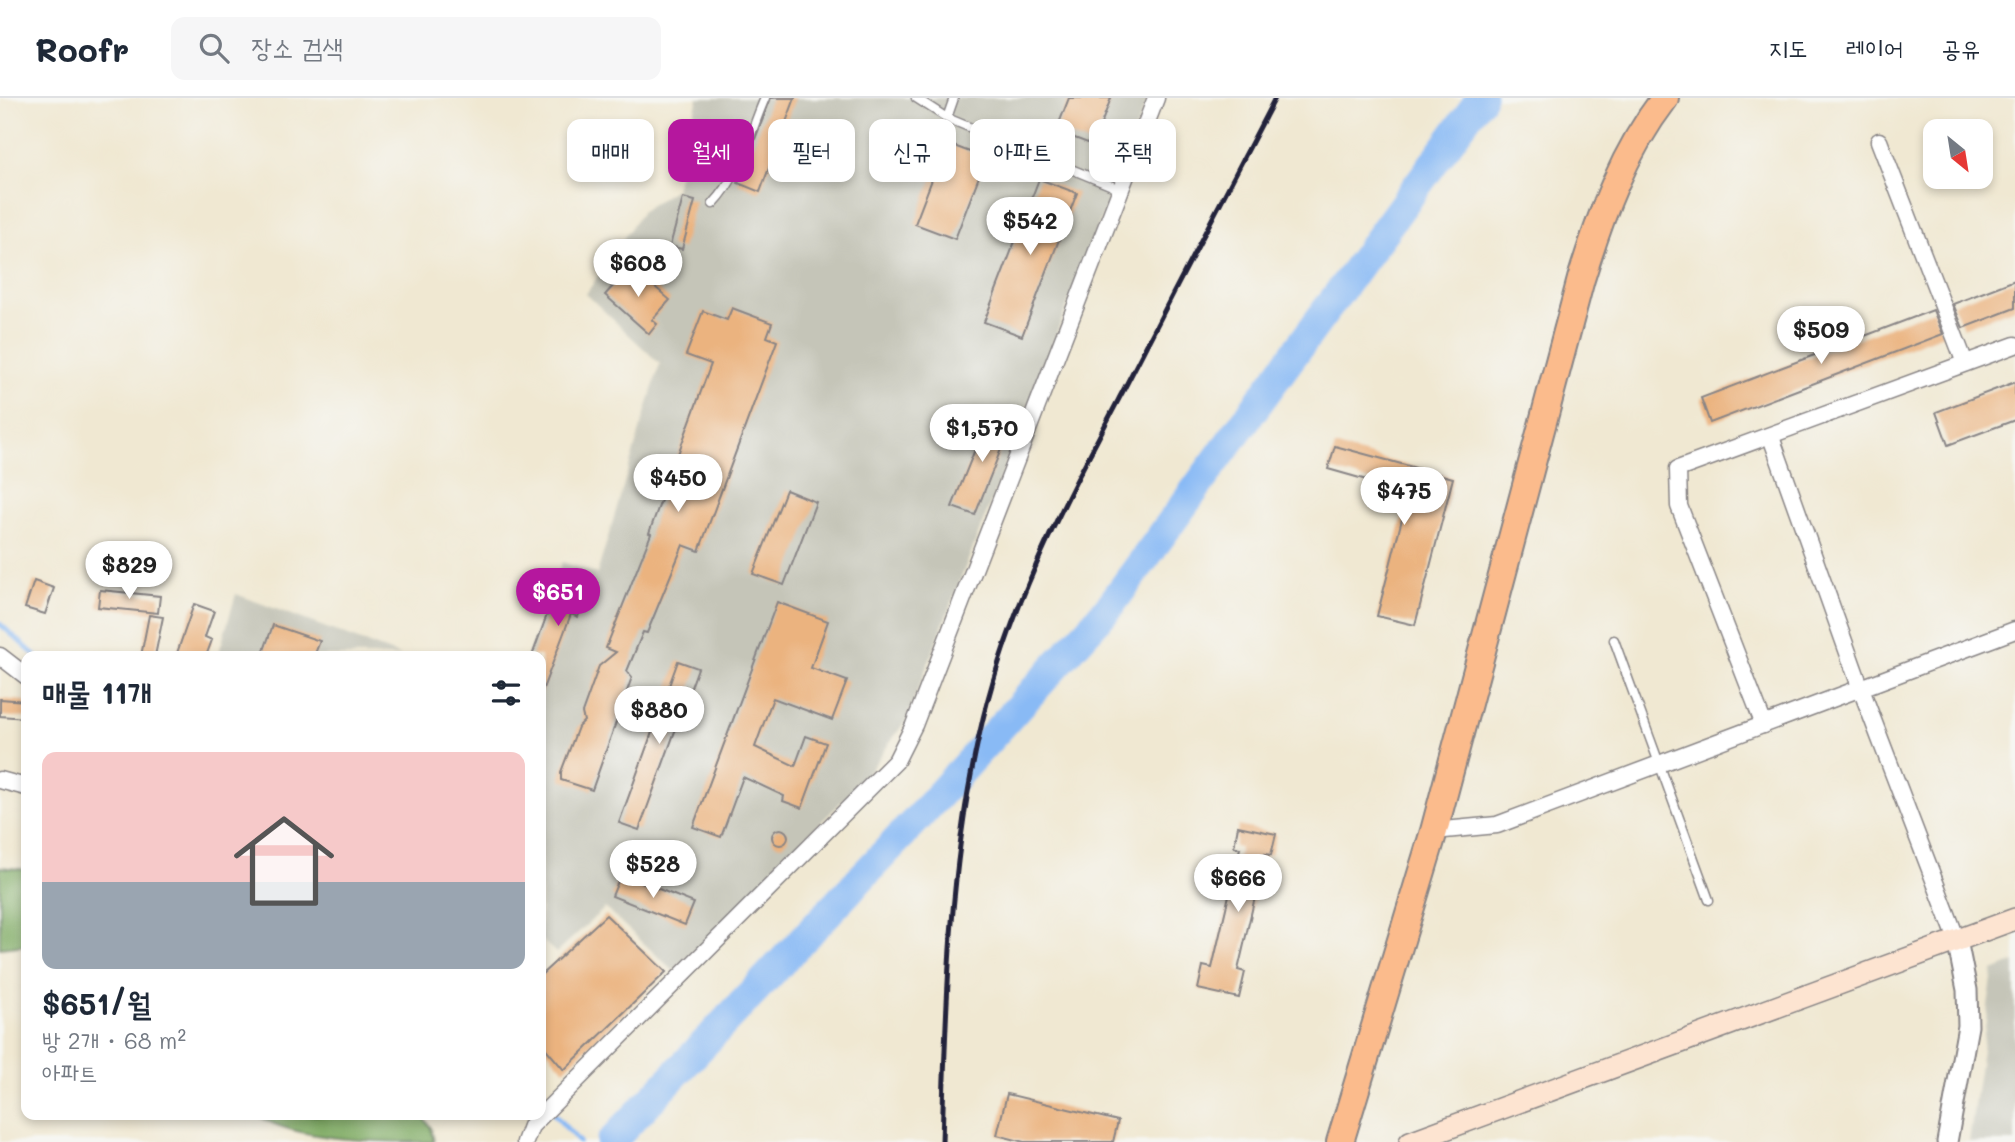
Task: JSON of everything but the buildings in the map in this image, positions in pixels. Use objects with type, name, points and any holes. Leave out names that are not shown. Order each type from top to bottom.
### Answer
[{"type":"highway","points":[[1340,1142],[1434,831],[1581,279],[1604,203],[1642,127],[1665,98]]},
{"type":"main road","points":[[1410,1142],[2015,919]]},
{"type":"street","points":[[546,1108],[896,761],[914,725],[1156,98]]},
{"type":"street","points":[[1879,141],[1965,363]]},
{"type":"street","points":[[1764,725],[1679,506],[1678,469],[2015,345]]},
{"type":"street","points":[[1771,437],[1861,689],[1957,940],[1967,990],[1968,1026],[1947,1142]]},
{"type":"street","points":[[1434,831],[1497,825],[2015,630]]},
{"type":"street","points":[[0,656],[21,672]]},
{"type":"street","points":[[0,780],[21,786]]},
{"type":"lane","points":[[713,204],[735,174],[765,98]]},
{"type":"lane","points":[[916,98],[947,118],[1122,190]]},
{"type":"lane","points":[[947,118],[954,98]]},
{"type":"lane","points":[[1614,640],[1709,900]]},
{"type":"shaded area","points":[[698,98],[1148,98],[1140,119],[1089,119],[1089,182],[1115,182],[906,720],[864,779],[674,971],[605,908],[556,953],[546,944],[546,651],[529,651],[562,562],[597,574],[660,364],[586,294],[642,211],[675,189],[677,182],[754,182],[754,119],[693,119]]},
{"type":"shaded area","points":[[236,594],[388,651],[219,651]]},
{"type":"shaded area","points":[[2015,962],[2015,1142],[1969,1142],[1993,971]]},
{"type":"green space","points":[[0,867],[21,869],[21,946],[0,948]]},
{"type":"green space","points":[[266,1120],[425,1120],[431,1128],[434,1142],[342,1139],[294,1131]]},
{"type":"waterway","points":[[611,1142],[917,819],[1110,606],[1481,98]]},
{"type":"waterway","points":[[0,624],[30,651]]},
{"type":"waterway","points":[[553,1113],[579,1142]]},
{"type":"railway","points":[[942,1142],[951,938],[961,836],[979,736],[1005,645],[1021,601],[1059,516],[1275,98]]}]
